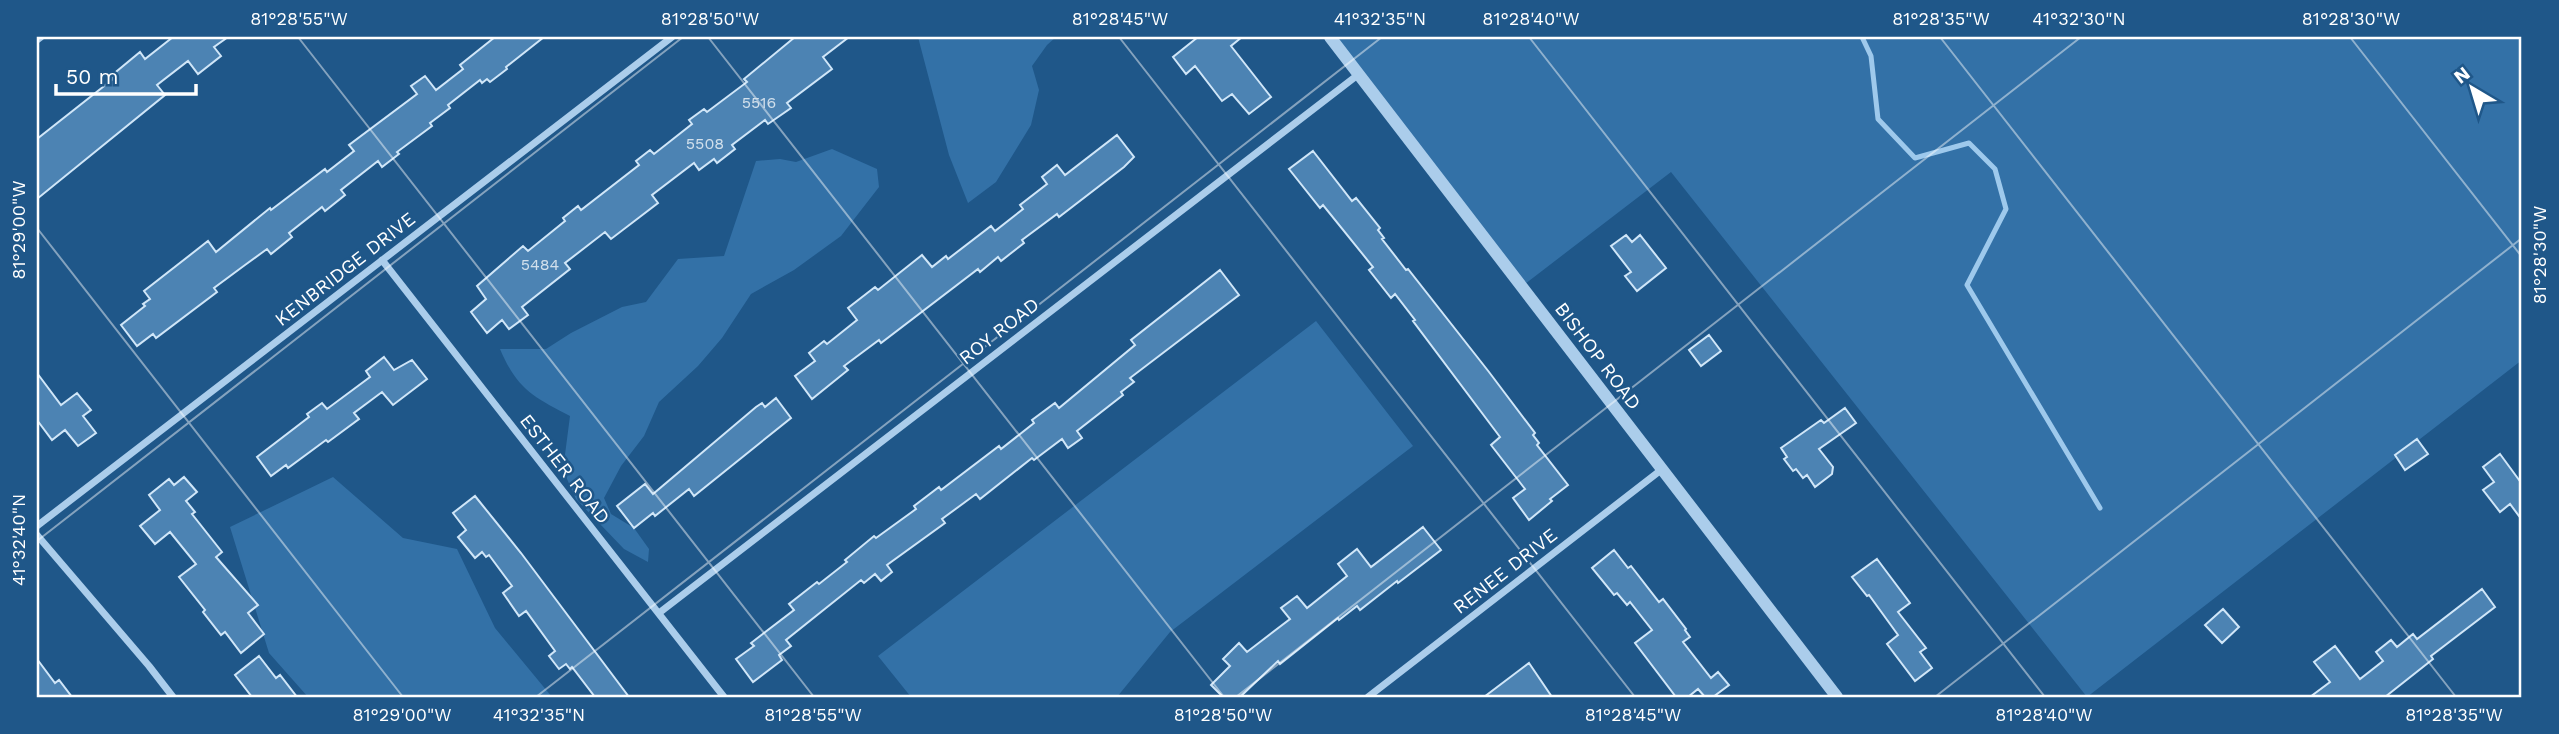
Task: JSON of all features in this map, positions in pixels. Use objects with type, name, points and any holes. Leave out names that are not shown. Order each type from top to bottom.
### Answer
[{"type":"street","points":[[37,40],[41,37]]},
{"type":"street","name":"KENBRIDGE DRIVE","points":[[37,526],[673,37]]},
{"type":"street","name":"BISHOP ROAD","points":[[1330,37],[1837,697]]},
{"type":"street","name":"ROY ROAD","points":[[659,613],[1359,74]]},
{"type":"street","name":"ESTHER ROAD","points":[[382,260],[724,697]]},
{"type":"street","name":"RENEE DRIVE","points":[[1368,697],[1661,470]]},
{"type":"street","points":[[37,535],[173,697]]},
{"type":"shaded area","points":[[918,37],[1056,37],[1032,66],[1039,90],[1031,125],[996,182],[968,203],[949,155]]},
{"type":"shaded area","points":[[1330,37],[2522,37],[2522,360],[2087,697],[1671,172],[1521,287]]},
{"type":"shaded area","points":[[832,149],[877,169],[879,187],[841,236],[794,270],[751,294],[722,338],[698,366],[659,402],[644,436],[621,466],[604,498],[611,514],[634,528],[649,549],[648,562],[624,549],[576,499],[563,470],[570,416],[536,397],[520,383],[500,349],[546,349],[622,307],[646,302],[678,259],[724,256],[756,161],[780,159],[796,162]]},
{"type":"shaded area","points":[[1316,321],[1413,446],[1170,632],[1117,697],[911,697],[878,656]]},
{"type":"shaded area","points":[[333,477],[403,538],[457,549],[495,628],[552,697],[308,697],[269,653],[230,527]]},
{"type":"building","points":[[173,37],[228,37],[214,47],[221,56],[198,74],[188,61],[157,85],[165,95],[37,199],[37,139],[113,79],[111,76],[140,52],[145,59]]},
{"type":"building","points":[[495,37],[544,37],[490,82],[487,79],[482,83],[480,80],[448,105],[450,108],[430,123],[432,126],[382,167],[378,161],[341,190],[345,195],[325,211],[322,207],[289,233],[292,237],[271,254],[267,249],[214,288],[217,292],[156,338],[153,334],[137,346],[121,325],[150,299],[144,291],[208,241],[216,252],[270,208],[271,210],[325,169],[327,172],[354,151],[349,145],[417,94],[411,86],[425,76],[436,90],[463,69],[460,65]]},
{"type":"building","points":[[795,37],[849,37],[823,57],[832,69],[787,103],[791,108],[768,124],[765,120],[732,145],[735,149],[717,163],[714,159],[699,170],[694,163],[652,195],[658,203],[611,239],[605,232],[565,263],[570,269],[522,307],[528,315],[509,329],[502,320],[487,333],[471,312],[486,299],[477,286],[523,246],[528,251],[565,221],[563,218],[578,206],[581,210],[639,165],[636,161],[650,150],[654,154],[692,124],[689,120],[704,109],[707,112],[747,82],[744,79]]},
{"type":"building","points":[[1198,37],[1242,37],[1231,46],[1271,97],[1249,114],[1232,94],[1222,101],[1195,66],[1186,74],[1173,57]]},
{"type":"building","points":[[1117,135],[1134,157],[1124,167],[1059,217],[1057,214],[1022,240],[1024,243],[1001,261],[998,257],[980,272],[978,269],[881,343],[879,340],[844,366],[848,370],[812,399],[795,376],[815,361],[809,353],[824,341],[827,344],[857,320],[848,308],[875,287],[878,290],[922,255],[932,267],[946,256],[948,259],[991,226],[995,231],[1023,209],[1020,205],[1047,184],[1042,177],[1057,165],[1065,175]]},
{"type":"building","points":[[1313,151],[1352,201],[1356,198],[1380,228],[1378,230],[1384,238],[1382,239],[1489,372],[1535,433],[1533,435],[1539,443],[1537,445],[1568,485],[1529,520],[1513,498],[1525,489],[1491,445],[1500,437],[1395,294],[1391,298],[1369,270],[1373,267],[1323,205],[1320,208],[1289,169]]},
{"type":"building","points":[[1626,235],[1632,242],[1640,235],[1666,268],[1637,291],[1625,276],[1631,272],[1611,246]]},
{"type":"building","points":[[1220,270],[1239,295],[1130,378],[1134,382],[1121,392],[1123,395],[1077,431],[1082,438],[1068,448],[1062,439],[1034,460],[1032,458],[980,499],[976,494],[942,519],[945,523],[887,565],[892,572],[881,581],[875,574],[864,583],[861,580],[786,640],[791,646],[779,655],[782,660],[753,682],[736,659],[754,646],[751,643],[794,610],[789,604],[847,562],[845,560],[874,536],[876,538],[916,509],[914,506],[939,487],[941,490],[999,446],[1001,449],[1055,403],[1059,408],[1135,345],[1131,340]]},
{"type":"building","points":[[1709,335],[1721,351],[1701,366],[1689,350]]},
{"type":"building","points":[[384,357],[394,370],[412,360],[427,379],[393,405],[382,392],[354,413],[359,419],[288,468],[286,465],[271,476],[257,457],[309,417],[307,414],[322,403],[327,409],[370,377],[366,371]]},
{"type":"building","points":[[37,373],[61,405],[77,393],[91,410],[83,416],[96,433],[78,446],[65,430],[52,440],[37,420]]},
{"type":"building","points":[[776,398],[791,418],[694,496],[689,489],[655,516],[653,513],[634,528],[617,506],[645,484],[653,494],[756,407],[762,403],[765,407]]},
{"type":"building","points":[[1845,408],[1856,423],[1819,449],[1833,467],[1832,474],[1815,487],[1807,475],[1803,478],[1796,469],[1793,471],[1784,459],[1787,457],[1781,448],[1821,420],[1824,423]]},
{"type":"building","points":[[2417,439],[2428,454],[2405,470],[2395,455]]},
{"type":"building","points":[[2500,454],[2522,484],[2522,520],[2510,504],[2500,512],[2483,490],[2494,482],[2483,467]]},
{"type":"building","points":[[184,477],[197,492],[186,501],[195,512],[192,514],[222,552],[216,557],[258,605],[248,613],[264,634],[241,653],[225,632],[221,635],[179,577],[196,564],[170,532],[155,544],[140,526],[160,510],[149,495],[169,479],[174,485]]},
{"type":"building","points":[[475,496],[629,697],[595,697],[572,667],[570,669],[566,664],[559,669],[549,656],[555,651],[526,611],[519,616],[503,593],[512,586],[489,555],[486,557],[482,552],[475,558],[458,537],[466,530],[453,513]]},
{"type":"building","points":[[1423,527],[1441,550],[1398,583],[1397,581],[1360,610],[1357,606],[1339,620],[1338,618],[1280,664],[1278,661],[1240,697],[1223,697],[1211,685],[1230,666],[1223,659],[1239,643],[1247,652],[1290,619],[1281,608],[1297,596],[1307,608],[1347,576],[1338,564],[1357,549],[1371,567]]},
{"type":"building","points":[[1614,550],[1628,568],[1631,566],[1659,602],[1663,599],[1686,629],[1690,637],[1683,642],[1711,678],[1718,672],[1729,685],[1713,697],[1705,697],[1698,689],[1688,697],[1676,697],[1635,643],[1652,630],[1630,602],[1627,605],[1617,593],[1614,595],[1592,568]]},
{"type":"building","points":[[1877,559],[1910,603],[1898,612],[1926,648],[1920,652],[1932,668],[1915,681],[1887,644],[1898,635],[1869,595],[1867,596],[1852,577]]},
{"type":"building","points":[[2482,589],[2495,607],[2431,656],[2433,659],[2385,697],[2310,697],[2330,682],[2314,662],[2335,646],[2360,679],[2383,661],[2376,652],[2391,640],[2397,647],[2413,634],[2417,639]]},
{"type":"building","points":[[2223,609],[2239,627],[2222,643],[2205,625]]},
{"type":"building","points":[[259,656],[276,678],[280,675],[297,697],[252,697],[235,675]]},
{"type":"building","points":[[37,659],[55,683],[59,680],[72,697],[37,697]]},
{"type":"building","points":[[1529,663],[1552,697],[1484,697],[1521,669]]},
{"type":"waterway","points":[[1862,37],[1871,56],[1878,119],[1915,158],[1969,143],[1995,169],[2006,209],[1967,285],[2100,508]]}]
